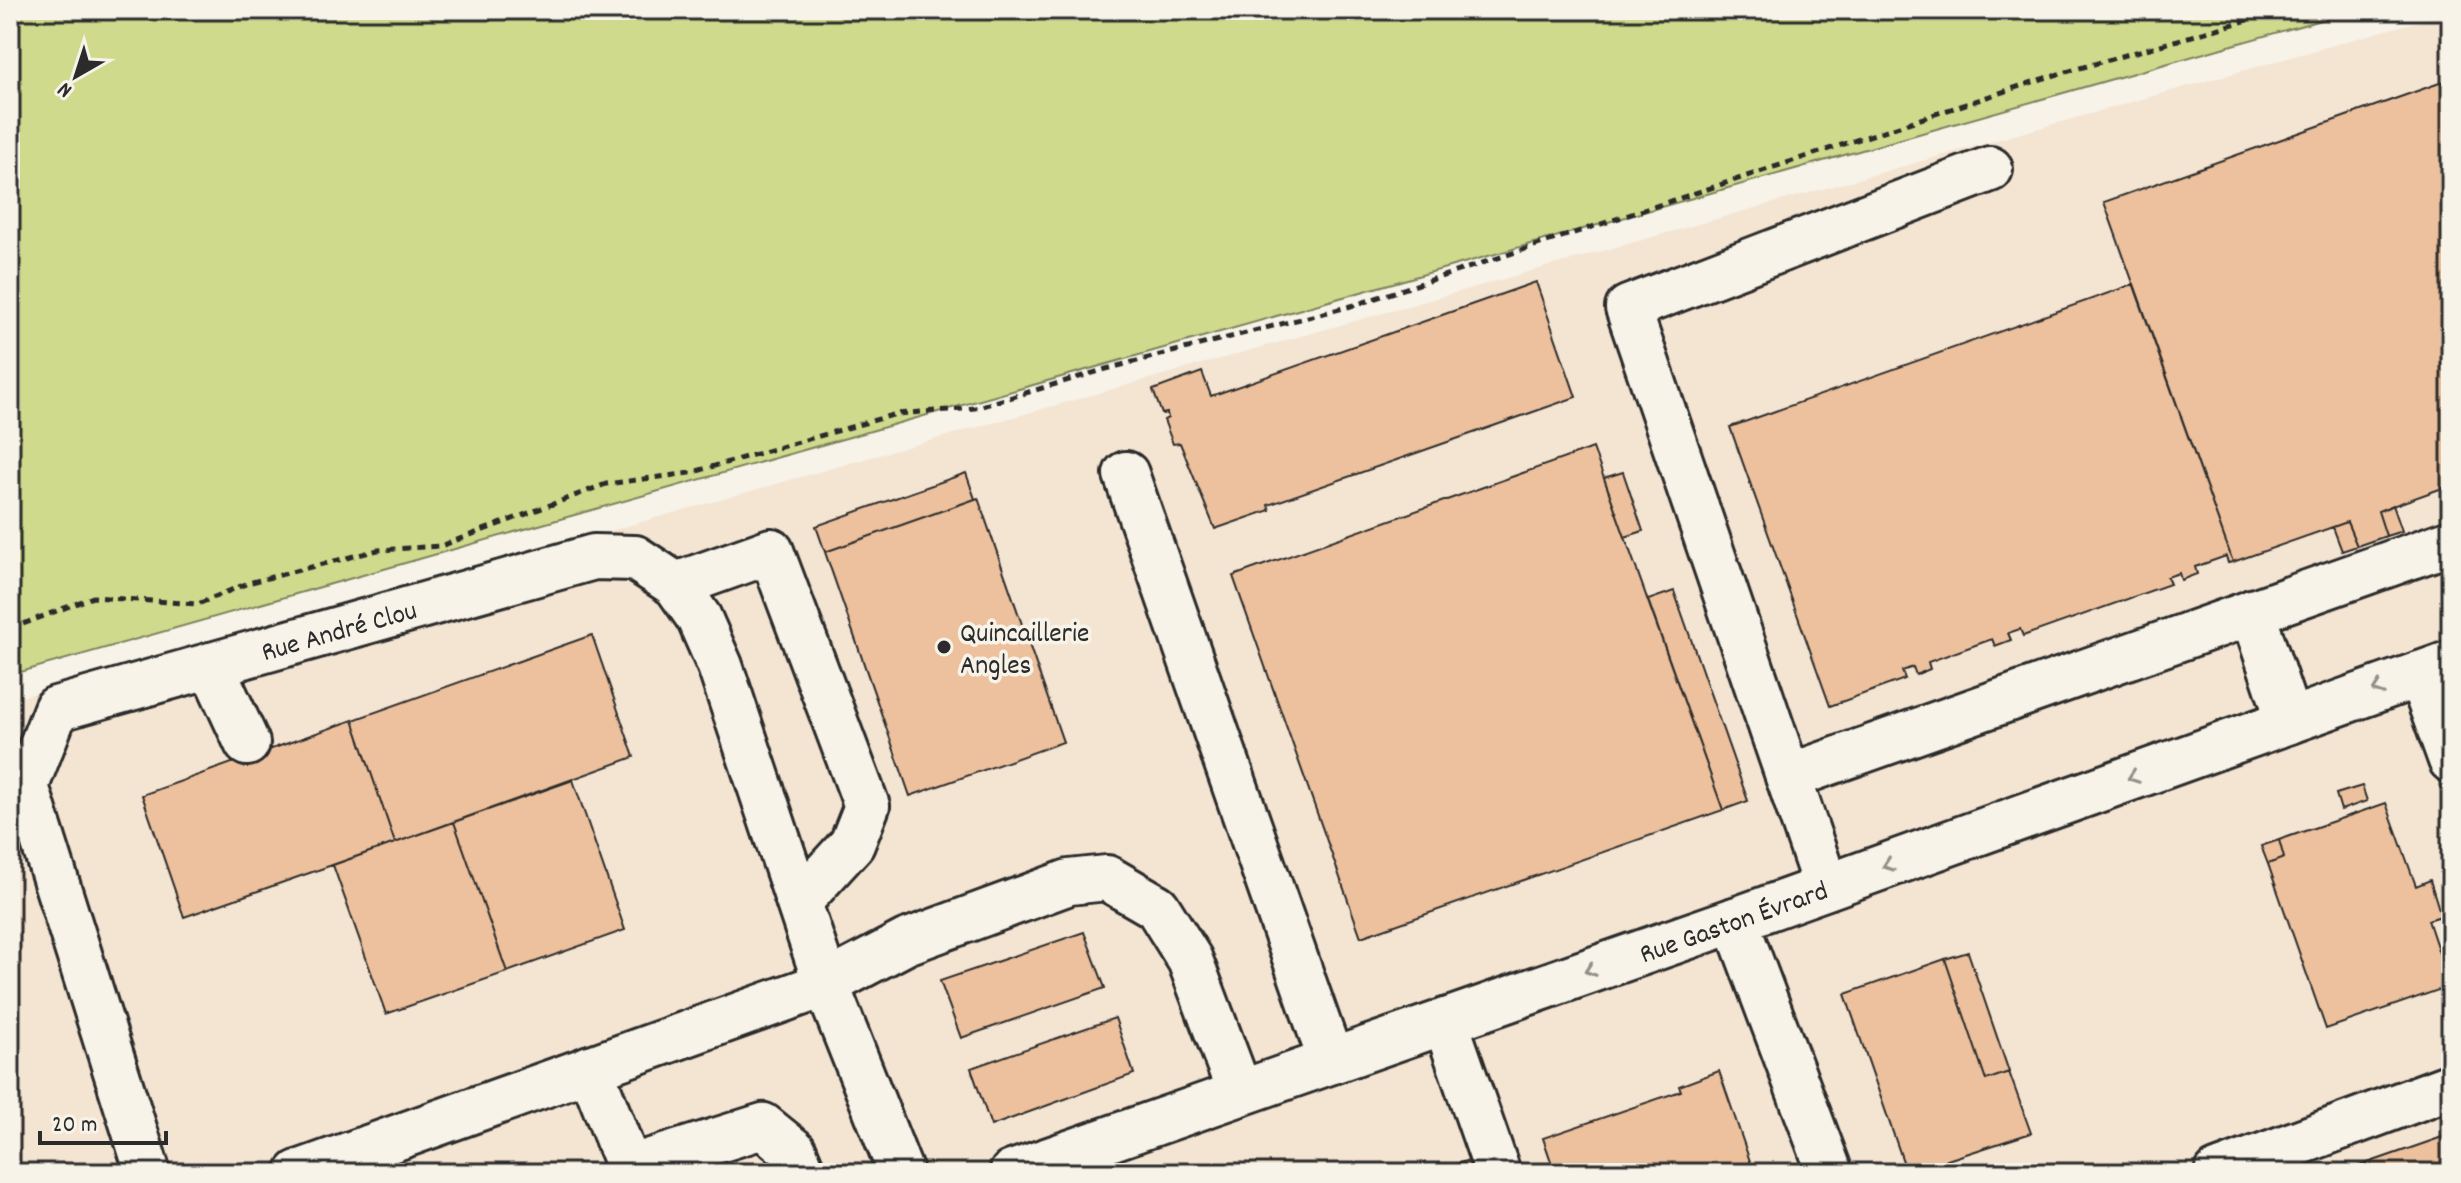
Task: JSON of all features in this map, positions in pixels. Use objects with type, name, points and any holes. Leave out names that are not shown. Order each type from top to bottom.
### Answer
[{"type":"street","points":[[1826,887],[1628,308],[1990,169]]},
{"type":"street","points":[[1126,474],[1331,1061]]},
{"type":"street","points":[[1788,777],[2451,542]]},
{"type":"street","points":[[676,585],[771,551],[867,806],[852,844],[799,902]]},
{"type":"street","name":"Rue André Clou","points":[[148,1173],[26,786],[56,709],[594,557],[635,558],[676,585],[699,618],[720,666],[826,984],[901,1173]]},
{"type":"street","points":[[2252,612],[2289,721]]},
{"type":"street","points":[[211,665],[247,743]]},
{"type":"street","points":[[2436,668],[2451,760]]},
{"type":"street","name":"Rue Gaston Évrard","points":[[1038,1169],[1240,1093],[1735,920],[2436,668]]},
{"type":"street","points":[[298,1173],[826,984],[921,937],[1069,882],[1107,878],[1157,907],[1190,960],[1240,1093]]},
{"type":"street","points":[[1735,920],[1830,1173]]},
{"type":"street","points":[[1445,1021],[1498,1173]]},
{"type":"street","points":[[590,1068],[629,1168],[763,1126],[794,1151],[803,1173]]},
{"type":"street","points":[[2217,1173],[2451,1086]]},
{"type":"path","points":[[10,629],[93,597],[198,604],[248,583],[378,550],[441,546],[606,484],[690,473],[896,414],[975,408],[1106,369],[1355,305],[2045,78],[2283,10]]},
{"type":"shaded area","points":[[2451,12],[2451,1173],[10,1173],[10,700]]},
{"type":"green space","points":[[10,10],[2356,10],[10,675]]},
{"type":"building","points":[[2451,79],[2451,485],[2378,511],[2386,536],[2357,546],[2347,522],[2233,562],[2104,202]]},
{"type":"building","points":[[1536,282],[1576,397],[1268,505],[1270,510],[1215,529],[1180,443],[1173,444],[1164,420],[1168,418],[1167,413],[1162,414],[1153,390],[1202,372],[1211,396]]},
{"type":"building","points":[[2134,284],[2233,562],[2228,563],[2226,556],[2195,567],[2197,574],[2181,580],[2179,573],[2167,577],[2170,584],[2023,636],[2020,629],[2008,633],[2011,640],[1995,646],[1992,639],[1928,662],[1930,669],[1916,675],[1913,667],[1902,671],[1905,679],[1830,706],[1730,427]]},
{"type":"building","points":[[1593,448],[1723,810],[1361,937],[1233,576]]},
{"type":"building","points":[[1623,472],[1643,531],[1625,537],[1604,478]]},
{"type":"building","points":[[966,473],[975,499],[825,552],[816,526]]},
{"type":"building","name":"Quincaillerie Angles","points":[[978,498],[1063,742],[910,796],[825,552]]},
{"type":"building","points":[[2393,505],[2402,531],[2386,536],[2378,511]]},
{"type":"building","points":[[2347,522],[2357,546],[2342,551],[2333,527]]},
{"type":"building","points":[[1674,591],[1748,801],[1723,810],[1648,600]]},
{"type":"building","points":[[592,635],[634,757],[395,843],[353,720]]},
{"type":"building","points":[[353,720],[395,843],[184,917],[142,795]]},
{"type":"building","points":[[573,780],[625,930],[507,972],[454,822]]},
{"type":"building","points":[[2362,786],[2367,801],[2341,810],[2336,794]]},
{"type":"building","points":[[2386,803],[2416,886],[2430,880],[2441,916],[2428,920],[2450,986],[2326,1029],[2268,864],[2284,858],[2279,840]]},
{"type":"building","points":[[454,822],[507,972],[386,1014],[333,865]]},
{"type":"building","points":[[2279,840],[2284,858],[2268,864],[2261,846]]},
{"type":"building","points":[[1084,932],[1105,988],[961,1038],[940,981]]},
{"type":"building","points":[[1968,952],[2009,1072],[1986,1080],[1945,959]]},
{"type":"building","points":[[1945,959],[1986,1080],[2009,1072],[2031,1133],[1907,1173],[1845,994]]},
{"type":"building","points":[[1115,1018],[1134,1074],[991,1126],[971,1068]]},
{"type":"building","points":[[1719,1071],[1754,1173],[1555,1173],[1543,1138],[1681,1091],[1679,1086]]},
{"type":"building","points":[[2451,1134],[2451,1161],[2417,1173],[2339,1173]]},
{"type":"building","points":[[1477,1157],[1483,1173],[1432,1173]]},
{"type":"building","points":[[2451,1161],[2451,1173],[2417,1173]]},
{"type":"place","name":"Quincaillerie Angles","points":[[944,647]]}]
